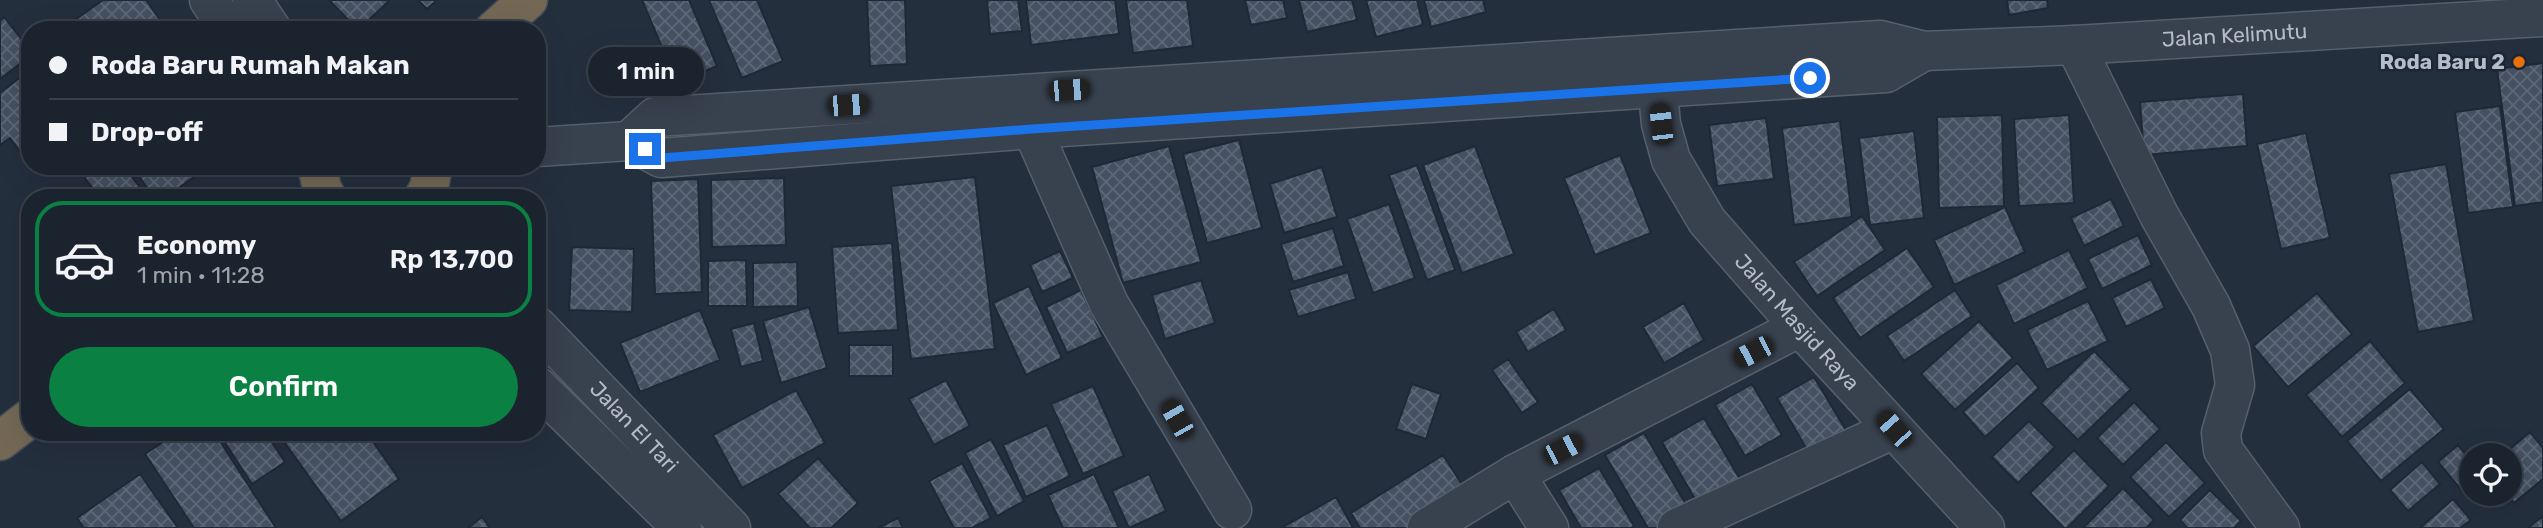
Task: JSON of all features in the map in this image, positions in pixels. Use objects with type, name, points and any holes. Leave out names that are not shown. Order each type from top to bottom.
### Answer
[{"type":"highway","points":[[504,21],[528,0]]},
{"type":"highway","points":[[0,441],[21,425]]},
{"type":"street","points":[[209,0],[223,21]]},
{"type":"street","points":[[252,0],[266,21]]},
{"type":"street","name":"Jalan Kelimutu","points":[[1656,71],[1886,73],[1924,51],[2075,45],[2543,17]]},
{"type":"street","points":[[2075,45],[2159,215],[2211,306],[2231,350],[2235,385],[2221,433],[2223,450],[2280,528]]},
{"type":"street","points":[[546,146],[629,141],[661,158],[1032,129],[1656,71]]},
{"type":"street","points":[[629,141],[655,117],[1656,71]]},
{"type":"street","name":"Jalan Masjid Raya","points":[[1656,71],[1661,124],[1671,160],[1707,221],[1986,528]]},
{"type":"street","points":[[1032,129],[1110,304],[1231,510]]},
{"type":"street","points":[[1427,528],[1515,474],[1801,327]]},
{"type":"street","name":"Jalan El Tari","points":[[546,335],[731,528]]},
{"type":"street","name":"Jalan El Tari","points":[[546,395],[682,528]]},
{"type":"street","points":[[1677,528],[1894,429]]},
{"type":"street","points":[[1515,474],[1549,528]]},
{"type":"building","points":[[103,0],[146,0],[161,21],[74,21]]},
{"type":"building","points":[[329,0],[390,0],[368,21],[349,21]]},
{"type":"building","points":[[418,0],[437,0],[427,9]]},
{"type":"building","points":[[642,0],[689,0],[717,66],[677,83]]},
{"type":"building","points":[[709,0],[757,0],[783,61],[742,78]]},
{"type":"building","points":[[867,0],[905,0],[907,64],[870,66]]},
{"type":"building","points":[[987,0],[1018,0],[1022,31],[990,34]]},
{"type":"building","points":[[1026,0],[1115,0],[1119,34],[1031,45]]},
{"type":"building","points":[[1126,0],[1187,0],[1193,46],[1133,53]]},
{"type":"building","points":[[1245,0],[1283,0],[1287,18],[1251,25]]},
{"type":"building","points":[[1299,0],[1352,0],[1357,20],[1307,32]]},
{"type":"building","points":[[1366,0],[1417,0],[1423,25],[1376,37]]},
{"type":"building","points":[[1424,0],[1483,0],[1486,12],[1431,27]]},
{"type":"building","points":[[2007,0],[2047,0],[2048,8],[2009,15]]},
{"type":"building","points":[[4,17],[21,39],[21,63],[0,79],[0,21]]},
{"type":"building","points":[[2543,63],[2543,202],[2515,206],[2497,69]]},
{"type":"building","points":[[21,77],[21,153],[10,138],[0,145],[0,93]]},
{"type":"building","points":[[2243,94],[2247,146],[2144,155],[2140,102]]},
{"type":"building","points":[[2500,106],[2513,207],[2468,213],[2455,112]]},
{"type":"building","points":[[2002,115],[2004,206],[1939,208],[1937,117]]},
{"type":"building","points":[[2069,115],[2074,203],[2019,206],[2014,119]]},
{"type":"building","points":[[1766,118],[1774,179],[1717,186],[1709,125]]},
{"type":"building","points":[[1840,121],[1852,217],[1794,225],[1782,128]]},
{"type":"building","points":[[1914,131],[1924,218],[1870,225],[1859,138]]},
{"type":"building","points":[[2306,133],[2330,238],[2281,249],[2257,144]]},
{"type":"building","points":[[1239,140],[1262,228],[1207,243],[1183,154]]},
{"type":"building","points":[[1169,146],[1201,262],[1123,283],[1092,167]]},
{"type":"building","points":[[1475,146],[1514,254],[1462,273],[1423,165]]},
{"type":"building","points":[[1620,155],[1651,233],[1595,255],[1564,178]]},
{"type":"building","points":[[2446,164],[2474,321],[2418,332],[2389,174]]},
{"type":"building","points":[[1417,165],[1455,270],[1427,280],[1389,175]]},
{"type":"building","points":[[1322,167],[1337,217],[1284,233],[1270,184]]},
{"type":"building","points":[[83,175],[131,175],[141,189],[93,189]]},
{"type":"building","points":[[138,175],[197,175],[177,189],[148,189]]},
{"type":"building","points":[[975,177],[995,349],[911,359],[891,186]]},
{"type":"building","points":[[784,178],[786,245],[712,247],[711,180]]},
{"type":"building","points":[[698,179],[702,292],[655,294],[651,181]]},
{"type":"building","points":[[2111,199],[2124,226],[2084,246],[2071,218]]},
{"type":"building","points":[[1389,204],[1415,278],[1373,293],[1347,219]]},
{"type":"building","points":[[2005,207],[2025,252],[1954,285],[1934,240]]},
{"type":"building","points":[[1862,216],[1885,250],[1817,296],[1794,262]]},
{"type":"building","points":[[1333,228],[1344,266],[1293,282],[1281,244]]},
{"type":"building","points":[[2138,235],[2152,265],[2102,289],[2088,259]]},
{"type":"building","points":[[892,243],[898,330],[838,333],[832,247]]},
{"type":"building","points":[[572,247],[634,249],[632,312],[569,310]]},
{"type":"building","points":[[1907,248],[1934,287],[1860,338],[1833,298]]},
{"type":"building","points":[[2069,250],[2088,288],[2014,324],[1996,285]]},
{"type":"building","points":[[1060,251],[1073,278],[1042,292],[1030,265]]},
{"type":"building","points":[[746,260],[747,306],[708,306],[708,261]]},
{"type":"building","points":[[797,262],[798,306],[753,307],[753,263]]},
{"type":"building","points":[[1348,272],[1356,299],[1298,317],[1289,290]]},
{"type":"building","points":[[2151,279],[2165,308],[2126,327],[2112,298]]},
{"type":"building","points":[[1201,280],[1215,323],[1165,339],[1152,295]]},
{"type":"building","points":[[1029,286],[1062,358],[1026,375],[993,303]]},
{"type":"building","points":[[1081,290],[1103,337],[1067,353],[1046,307]]},
{"type":"building","points":[[1955,290],[1972,316],[1904,361],[1887,336]]},
{"type":"building","points":[[2317,293],[2352,334],[2288,387],[2253,346]]},
{"type":"building","points":[[2088,301],[2108,341],[2047,370],[2027,330]]},
{"type":"building","points":[[1684,303],[1704,340],[1664,363],[1643,327]]},
{"type":"building","points":[[809,307],[827,368],[781,383],[763,321]]},
{"type":"building","points":[[1554,309],[1566,330],[1528,352],[1516,332]]},
{"type":"building","points":[[700,310],[720,360],[640,392],[620,343]]},
{"type":"building","points":[[1979,321],[2013,358],[1955,410],[1921,374]]},
{"type":"building","points":[[754,323],[763,361],[741,367],[731,329]]},
{"type":"building","points":[[2370,341],[2405,383],[2342,437],[2306,395]]},
{"type":"building","points":[[849,345],[893,345],[893,376],[849,376]]},
{"type":"building","points":[[2094,351],[2131,389],[2078,440],[2041,403]]},
{"type":"building","points":[[1508,359],[1538,402],[1522,413],[1492,370]]},
{"type":"building","points":[[2017,363],[2039,388],[1985,437],[1963,412]]},
{"type":"building","points":[[1814,377],[1847,432],[1809,453],[1777,398]]},
{"type":"building","points":[[946,380],[970,426],[934,445],[909,399]]},
{"type":"building","points":[[1412,384],[1441,394],[1426,439],[1396,429]]},
{"type":"building","points":[[1752,384],[1782,435],[1745,456],[1715,405]]},
{"type":"building","points":[[1093,386],[1124,456],[1083,474],[1051,404]]},
{"type":"building","points":[[2410,389],[2444,429],[2381,481],[2347,441]]},
{"type":"building","points":[[796,390],[825,443],[742,488],[713,435]]},
{"type":"building","points":[[2134,402],[2160,429],[2123,465],[2097,438]]},
{"type":"building","points":[[1704,418],[1741,481],[1699,506],[1662,442]]},
{"type":"building","points":[[2029,421],[2055,447],[2018,483],[1992,457]]},
{"type":"building","points":[[1047,425],[1070,476],[1026,497],[1003,445]]},
{"type":"building","points":[[2530,432],[2543,448],[2543,479],[2522,496],[2522,443],[2517,443]]},
{"type":"building","points":[[1644,433],[1691,513],[1664,528],[1648,528],[1605,455]]},
{"type":"building","points":[[991,439],[1024,501],[997,516],[965,453]]},
{"type":"building","points":[[164,441],[220,441],[276,528],[194,528],[145,454]]},
{"type":"building","points":[[224,441],[271,441],[285,462],[252,484]]},
{"type":"building","points":[[283,441],[372,441],[399,479],[341,521]]},
{"type":"building","points":[[2166,442],[2205,483],[2169,517],[2130,477]]},
{"type":"building","points":[[2458,445],[2459,487],[2438,462]]},
{"type":"building","points":[[2074,450],[2109,486],[2064,528],[2030,493]]},
{"type":"building","points":[[1443,455],[1470,497],[1420,528],[1360,528],[1351,513]]},
{"type":"building","points":[[818,458],[858,503],[831,528],[810,528],[778,494]]},
{"type":"building","points":[[2422,462],[2440,484],[2408,511],[2390,490]]},
{"type":"building","points":[[962,463],[991,518],[972,528],[954,528],[929,481]]},
{"type":"building","points":[[1599,468],[1634,526],[1631,528],[1581,528],[1559,490]]},
{"type":"building","points":[[140,474],[178,528],[84,528],[77,518]]},
{"type":"building","points":[[1094,474],[1119,528],[1063,528],[1048,495]]},
{"type":"building","points":[[1149,474],[1166,511],[1129,528],[1112,491]]},
{"type":"building","points":[[2123,488],[2154,520],[2146,528],[2083,528]]},
{"type":"building","points":[[2210,490],[2241,521],[2234,528],[2187,528],[2180,520]]},
{"type":"building","points":[[1336,497],[1353,528],[1281,528]]},
{"type":"building","points":[[2453,499],[2471,520],[2460,528],[2420,528]]},
{"type":"building","points":[[2543,516],[2543,528],[2529,527]]},
{"type":"building","points":[[482,517],[490,528],[468,528]]},
{"type":"building","points":[[898,518],[903,528],[878,528]]},
{"type":"place","name":"Roda Baru 2","points":[[2519,62]]},
{"type":"route","points":[[645,149],[661,158],[1032,129],[1810,78]]}]
